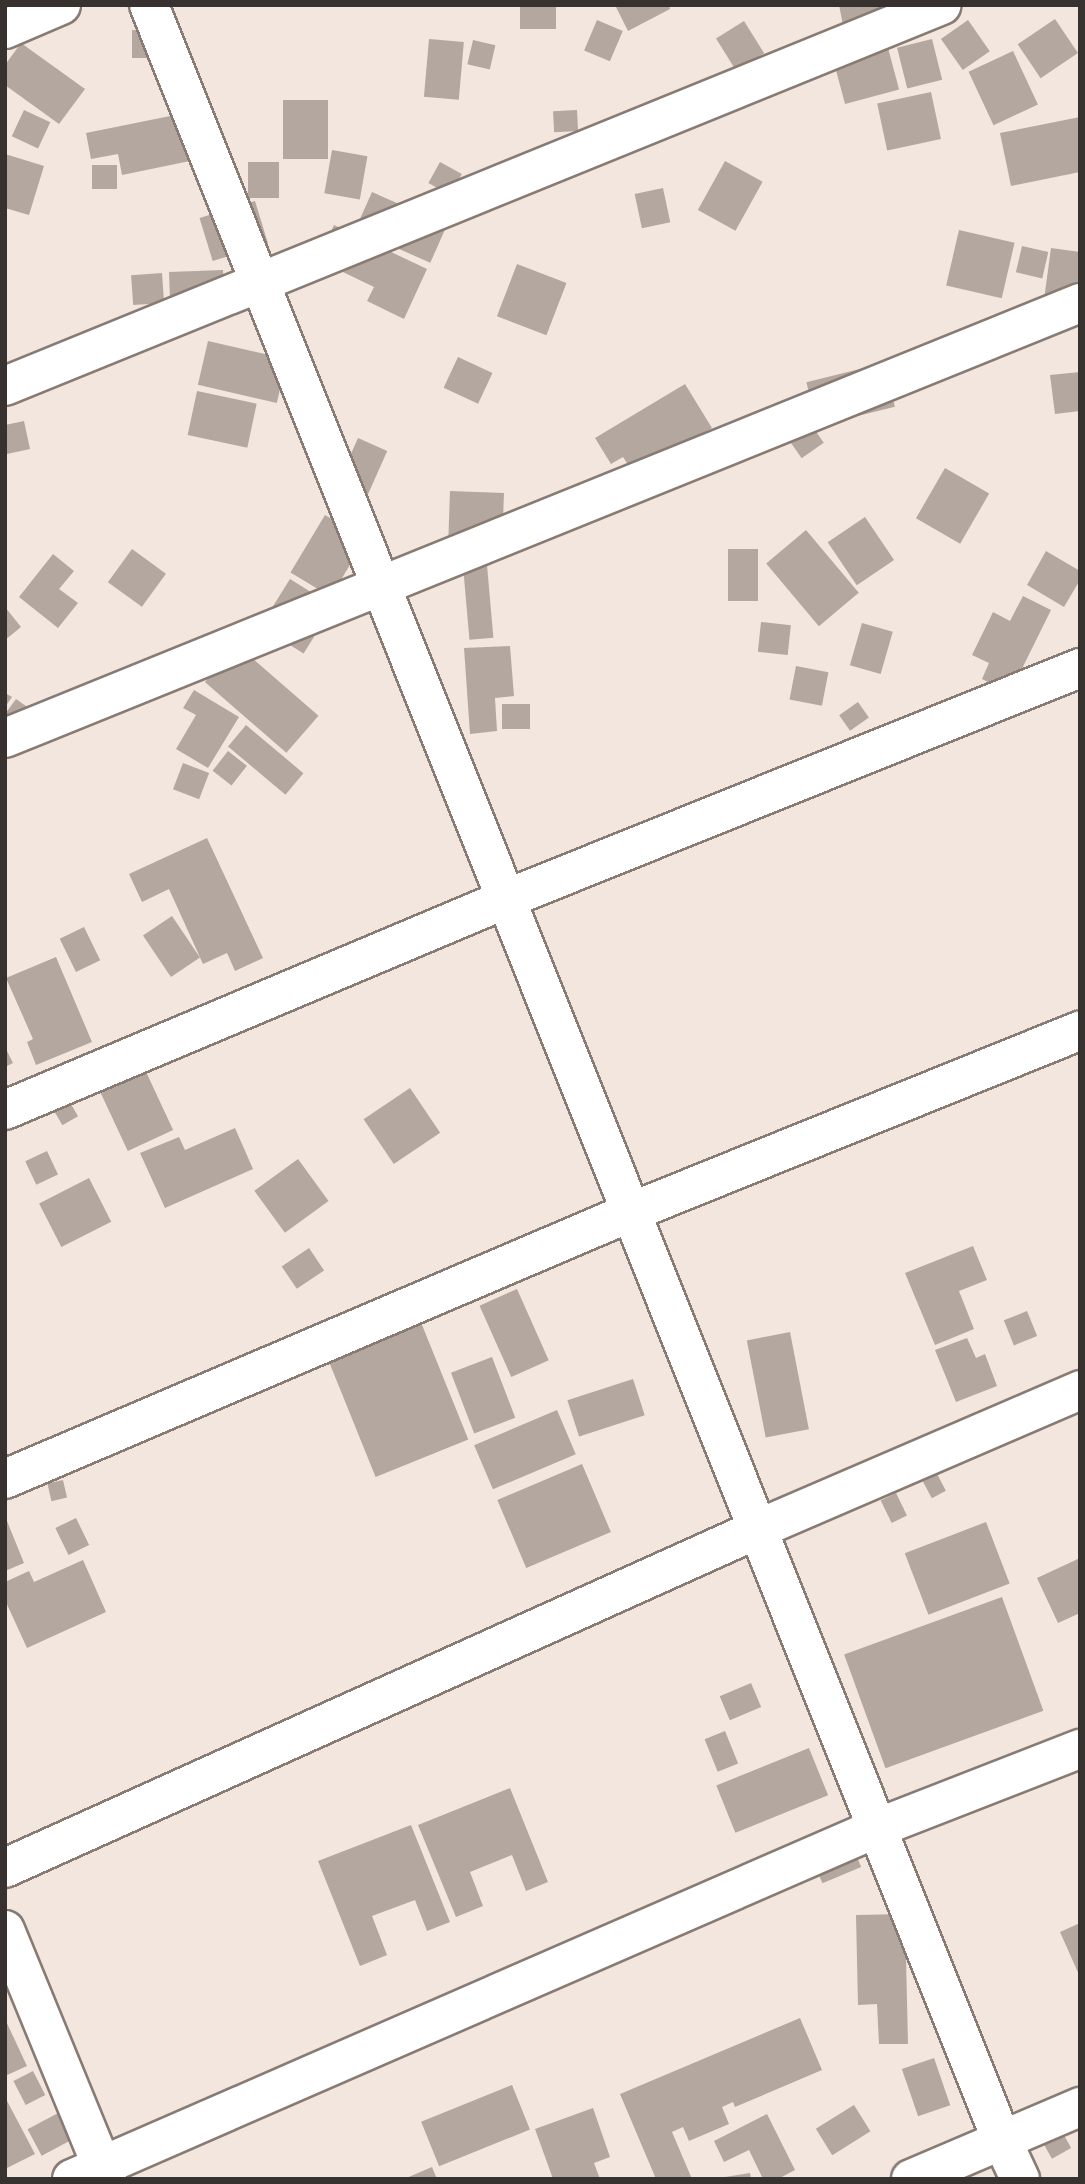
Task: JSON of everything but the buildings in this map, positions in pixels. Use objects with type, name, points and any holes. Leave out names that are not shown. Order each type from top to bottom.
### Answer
[{"type":"street","points":[[5,29],[61,5]]},
{"type":"street","points":[[149,5],[1001,2138],[1020,2179]]},
{"type":"street","points":[[5,386],[942,5]]},
{"type":"street","points":[[5,738],[1080,303]]},
{"type":"street","points":[[5,1110],[506,899],[1080,668]]},
{"type":"street","points":[[5,1479],[631,1212],[1080,1031]]},
{"type":"street","points":[[5,1868],[758,1529],[1080,1390]]},
{"type":"street","points":[[5,1930],[94,2175],[877,1828],[1080,1749]]},
{"type":"street","points":[[911,2179],[1001,2138],[1080,2107]]}]
